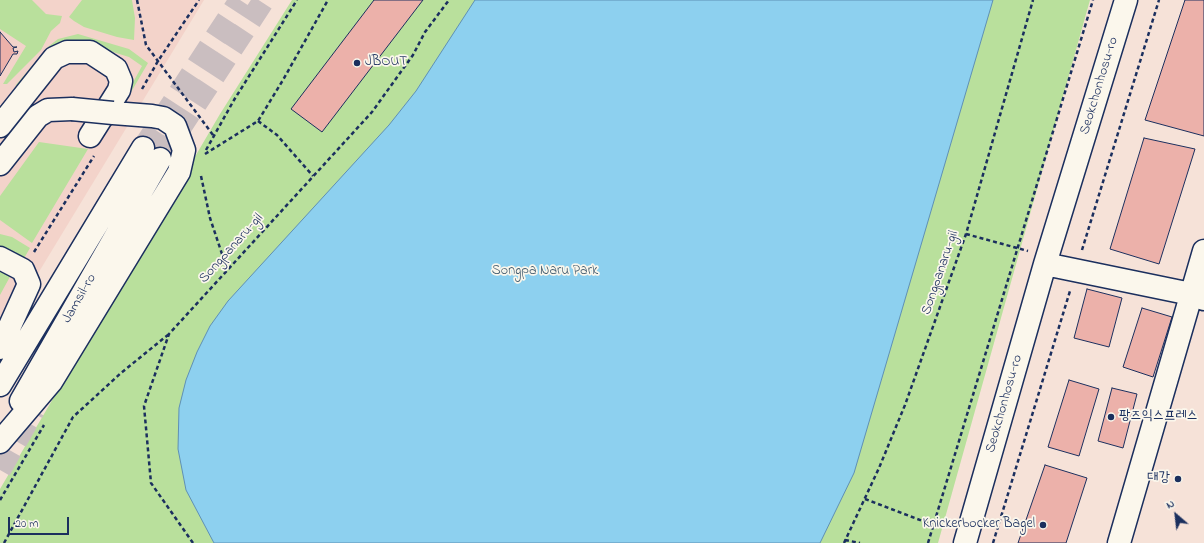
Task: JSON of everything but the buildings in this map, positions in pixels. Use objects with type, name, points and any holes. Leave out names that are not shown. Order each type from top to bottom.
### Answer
[{"type":"street","name":"Seokchonhosu-ro","points":[[965,543],[1045,264],[1126,0]]},
{"type":"street","points":[[0,126],[54,58],[67,52],[90,52],[116,69],[121,82],[119,90],[94,143]]},
{"type":"street","points":[[20,101],[28,99],[44,99],[62,104],[72,109]]},
{"type":"street","points":[[0,164],[38,116],[48,110],[72,109],[163,118],[175,126],[184,150],[179,172],[51,382],[0,442]]},
{"type":"street","name":"Jamsil-ro","points":[[0,385],[152,153],[0,439]]},
{"type":"street","points":[[1119,543],[1197,297],[1204,251]]},
{"type":"street","points":[[0,258],[23,270],[28,284],[0,348]]},
{"type":"street","points":[[1045,264],[1197,297]]},
{"type":"path","points":[[137,0],[146,46],[213,135]]},
{"type":"path","points":[[139,94],[158,61],[199,0]]},
{"type":"path","points":[[203,156],[258,121],[328,0]]},
{"type":"path","name":"Songpanaru-gil","points":[[193,543],[151,482],[144,406],[169,334],[372,112],[413,55],[425,32],[448,0]]},
{"type":"path","name":"Songpanaru-gil","points":[[844,543],[865,499],[905,405],[966,234],[1033,0]]},
{"type":"path","points":[[928,543],[1094,0]]},
{"type":"path","points":[[258,121],[277,135],[314,176]]},
{"type":"path","points":[[31,258],[94,143]]},
{"type":"path","points":[[200,174],[210,218],[227,270]]},
{"type":"path","points":[[966,234],[1018,248]]},
{"type":"path","points":[[4,543],[73,417],[121,373],[169,334]]},
{"type":"path","points":[[865,499],[933,525]]},
{"type":"path","points":[[845,540],[860,543]]},
{"type":"shaded area","points":[[0,0],[204,0],[0,336]]},
{"type":"green space","points":[[0,0],[32,0],[46,14],[62,16],[60,23],[51,31],[41,50],[7,84],[3,84],[26,46],[0,29]]},
{"type":"green space","points":[[82,0],[132,0],[135,18],[134,40],[117,37],[84,27],[74,21],[69,17]]},
{"type":"green space","name":"Songpa Naru Park","points":[[292,0],[1090,0],[938,543],[0,543],[0,489],[220,114]]},
{"type":"green space","points":[[78,34],[129,49],[148,63],[127,99],[125,97],[142,66],[129,57],[100,48],[15,86],[49,46],[58,39]]},
{"type":"green space","points":[[39,142],[88,149],[32,243],[0,220],[0,196]]},
{"type":"green space","points":[[0,234],[12,237],[30,248],[23,260],[0,248]]},
{"type":"green space","points":[[0,264],[12,273],[0,295]]},
{"type":"water","name":"Songpa Naru Park","points":[[475,0],[993,0],[854,473],[820,543],[214,543],[186,490],[178,449],[179,408],[186,380],[197,352],[210,326],[228,301],[389,125],[416,91]]},
{"type":"tunnel","points":[[143,148],[240,0]]},
{"type":"tunnel","points":[[160,159],[264,0]]},
{"type":"tunnel","points":[[0,470],[34,410]]},
{"type":"place","name":"JBOUT","points":[[357,63]]},
{"type":"place","name":"팡즈익스프레스","points":[[1111,417]]},
{"type":"place","name":"대강","points":[[1178,479]]},
{"type":"place","name":"Knickerbocker Bagel","points":[[1043,525]]}]
